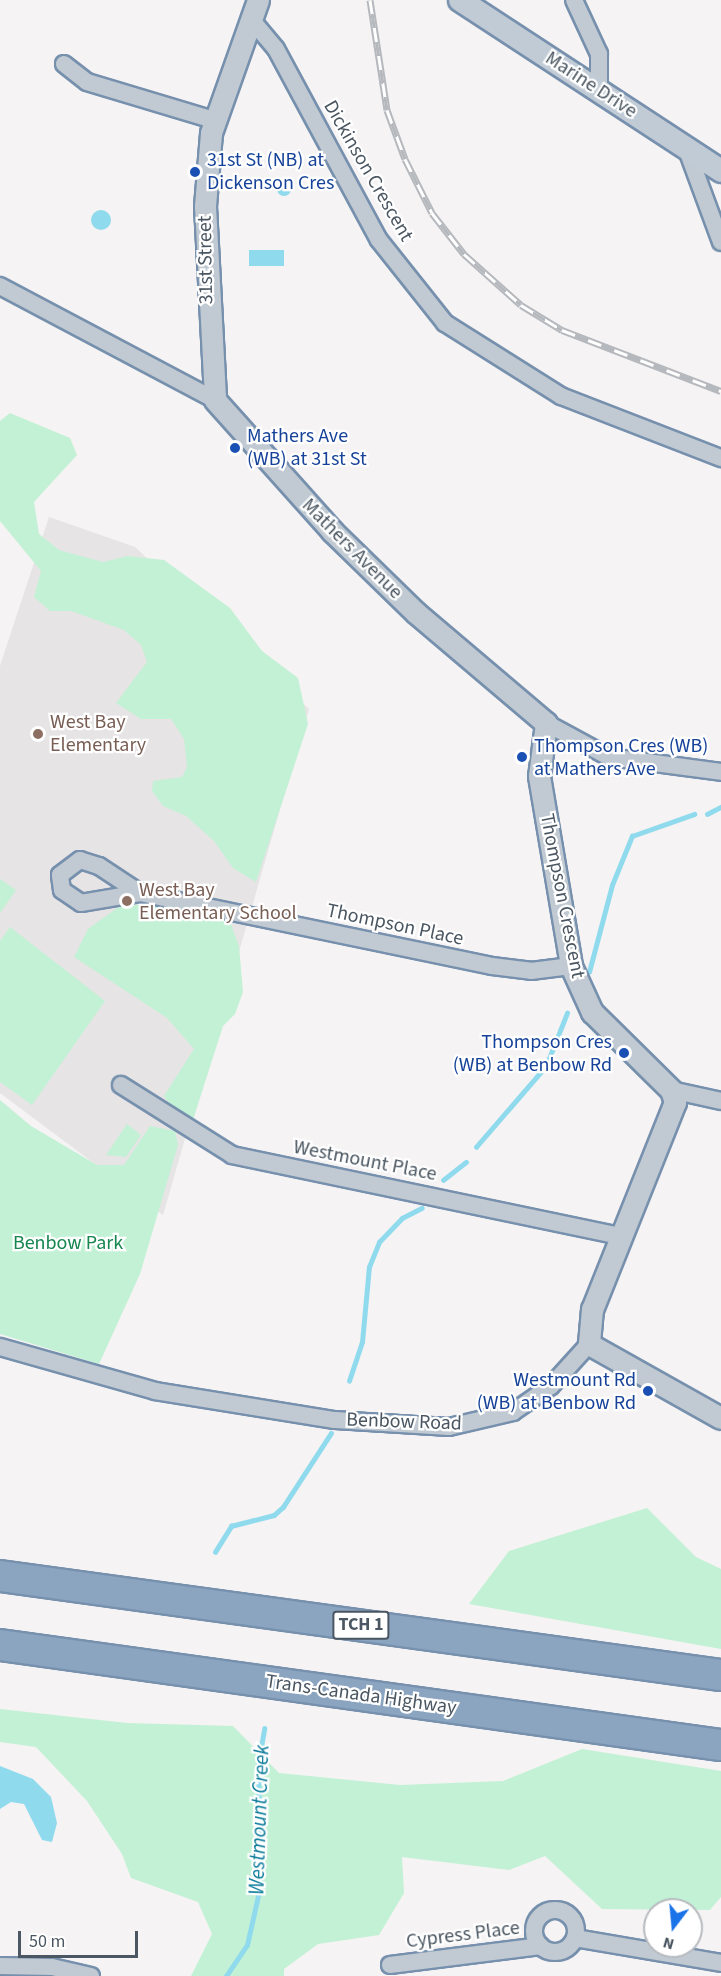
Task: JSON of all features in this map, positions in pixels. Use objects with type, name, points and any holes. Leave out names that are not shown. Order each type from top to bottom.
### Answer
[{"type":"highway","name":"TCH 1","points":[[0,1576],[721,1675]]},
{"type":"highway","name":"Trans-Canada Highway","points":[[0,1645],[721,1745]]},
{"type":"highway","points":[[556,1722],[721,1762]]},
{"type":"main road","name":"Marine Drive","points":[[460,0],[721,171]]},
{"type":"street","points":[[574,0],[599,54],[599,89]]},
{"type":"street","name":"31st Street","points":[[215,400],[204,206],[214,120],[254,9]]},
{"type":"street","name":"Dickinson Crescent","points":[[254,9],[379,240],[445,323],[561,396],[721,458]]},
{"type":"street","points":[[64,64],[87,82],[214,120]]},
{"type":"street","points":[[687,150],[721,242]]},
{"type":"street","name":"Mathers Avenue","points":[[0,286],[215,400],[332,531],[415,612],[546,723],[609,757],[721,771]]},
{"type":"street","name":"Thompson Crescent","points":[[546,723],[539,776],[571,966],[592,1012],[670,1090]]},
{"type":"street","name":"Thompson Place","points":[[140,893],[492,966],[531,970],[571,966]]},
{"type":"street","name":"Westmount Place","points":[[121,1085],[232,1155],[619,1236]]},
{"type":"street","points":[[670,1090],[721,1101]]},
{"type":"street","points":[[670,1090],[675,1102],[670,1122],[619,1236],[592,1309],[589,1344],[721,1418]]},
{"type":"street","name":"Benbow Road","points":[[0,1347],[155,1391],[335,1420],[449,1427],[513,1412],[551,1386],[589,1344]]},
{"type":"street","name":"Cypress Place","points":[[390,1965],[541,1946],[559,1952],[575,1938],[572,1918],[549,1911],[535,1929],[541,1946]]},
{"type":"street","points":[[575,1938],[721,1963]]},
{"type":"street","points":[[0,1966],[52,1967],[91,1976]]},
{"type":"shaded area","name":"West Bay Elementary School","points":[[49,517],[135,547],[309,709],[163,1215],[0,1093],[0,666]]},
{"type":"green space","points":[[10,413],[70,438],[77,455],[34,502],[39,534],[59,550],[103,562],[128,556],[164,560],[230,608],[262,651],[298,678],[308,724],[256,882],[233,868],[214,841],[186,816],[163,806],[152,791],[153,781],[182,777],[187,767],[184,739],[171,719],[141,719],[116,703],[147,662],[141,645],[124,630],[71,611],[50,611],[34,597],[41,571],[0,521],[0,421]]},
{"type":"green space","points":[[0,879],[16,890],[0,913]]},
{"type":"green space","points":[[148,904],[229,919],[239,946],[243,992],[235,1014],[223,1026],[192,1123],[177,1116],[164,1096],[194,1049],[167,1018],[74,957],[88,929],[120,906]]},
{"type":"green space","points":[[10,927],[105,1001],[32,1105],[0,1082],[0,941]]},
{"type":"green space","name":"Benbow Park","points":[[0,1100],[31,1126],[97,1165],[124,1165],[150,1126],[175,1131],[178,1145],[140,1274],[99,1364],[0,1334]]},
{"type":"green space","points":[[127,1124],[141,1135],[126,1157],[106,1155]]},
{"type":"green space","points":[[647,1508],[696,1557],[721,1569],[721,1649],[469,1604],[509,1551]]},
{"type":"green space","points":[[0,1709],[127,1723],[233,1726],[279,1773],[400,1785],[503,1781],[582,1749],[721,1771],[721,1897],[710,1910],[703,1910],[703,1898],[643,1898],[643,1909],[602,1909],[545,1856],[509,1870],[402,1857],[404,1893],[379,1935],[318,1944],[284,1969],[284,1976],[191,1976],[212,1934],[198,1902],[131,1878],[122,1854],[87,1801],[36,1747],[0,1742]]},
{"type":"water","points":[[281,182],[287,182],[291,189],[287,196],[281,196],[277,192],[277,186]]},
{"type":"water","points":[[101,210],[108,213],[111,220],[108,227],[101,230],[94,227],[91,220],[94,213]]},
{"type":"water","points":[[249,250],[284,250],[284,266],[249,266]]},
{"type":"water","points":[[0,1766],[33,1779],[51,1797],[57,1823],[52,1842],[42,1840],[24,1804],[11,1802],[0,1809]]},
{"type":"waterway","name":"Westmount Creek","points":[[707,814],[721,807]]},
{"type":"waterway","name":"Westmount Creek","points":[[589,972],[612,885],[632,836],[694,814]]},
{"type":"waterway","name":"Westmount Creek","points":[[476,1147],[546,1066],[567,1013]]},
{"type":"waterway","name":"Westmount Creek","points":[[443,1180],[466,1162]]},
{"type":"waterway","name":"Westmount Creek","points":[[349,1381],[362,1342],[369,1267],[379,1242],[402,1218],[422,1208]]},
{"type":"waterway","name":"Westmount Creek","points":[[215,1552],[231,1526],[274,1515],[283,1507],[331,1433]]},
{"type":"waterway","name":"Westmount Creek","points":[[226,1976],[247,1945],[260,1887],[258,1764],[264,1729]]},
{"type":"railway","points":[[370,0],[387,110],[405,159],[432,213],[464,254],[521,305],[562,330],[721,391]]},
{"type":"place","name":"31st St (NB) at Dickenson Cres","points":[[195,172]]},
{"type":"place","name":"Mathers Ave (WB) at 31st St","points":[[235,448]]},
{"type":"place","name":"West Bay Elementary","points":[[38,734]]},
{"type":"place","name":"Thompson Cres (WB) at Mathers Ave","points":[[522,757]]},
{"type":"place","name":"West Bay Elementary School","points":[[127,901]]},
{"type":"place","name":"Thompson Cres (WB) at Benbow Rd","points":[[624,1053]]},
{"type":"place","name":"Westmount Rd (WB) at Benbow Rd","points":[[648,1391]]}]
